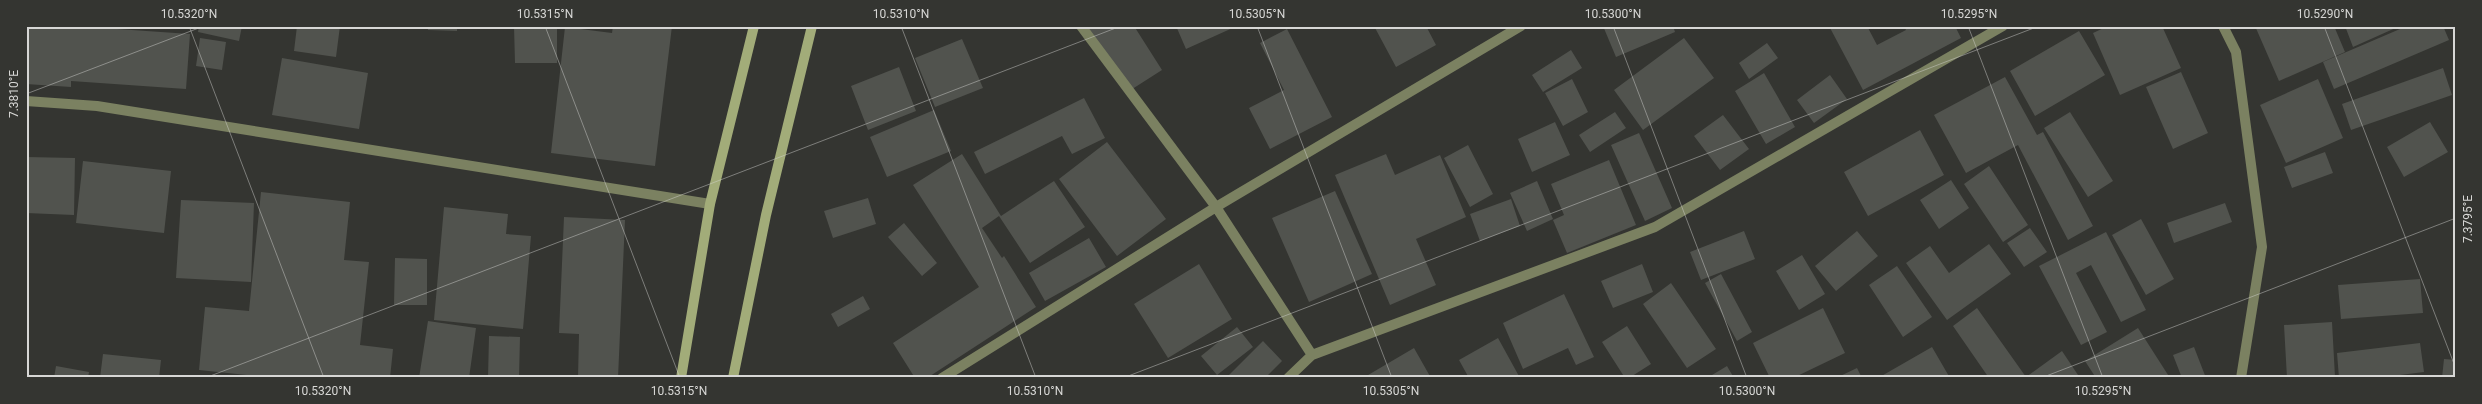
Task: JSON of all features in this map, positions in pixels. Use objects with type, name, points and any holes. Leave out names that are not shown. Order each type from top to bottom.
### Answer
[{"type":"main road","points":[[681,378],[710,204],[754,26]]},
{"type":"main road","points":[[733,378],[766,215],[812,26]]},
{"type":"street","points":[[1081,26],[1216,207],[1312,355]]},
{"type":"street","points":[[942,378],[1216,207],[1520,26]]},
{"type":"street","points":[[1288,378],[1312,355],[1654,226],[2003,26]]},
{"type":"street","points":[[2223,26],[2236,52],[2262,247],[2241,378]]},
{"type":"street","points":[[26,101],[97,106],[710,204]]},
{"type":"building","points":[[26,26],[103,26],[103,28],[190,34],[186,89],[71,81],[71,87],[26,84]]},
{"type":"building","points":[[199,26],[242,26],[239,41],[198,32]]},
{"type":"building","points":[[297,26],[340,26],[336,57],[294,51]]},
{"type":"building","points":[[428,26],[457,26],[457,31],[428,30]]},
{"type":"building","points":[[514,26],[557,26],[557,63],[515,63]]},
{"type":"building","points":[[613,26],[672,26],[655,166],[551,153],[565,27],[612,33]]},
{"type":"building","points":[[1083,26],[1134,26],[1162,70],[1126,93]]},
{"type":"building","points":[[1176,26],[1237,26],[1186,49]]},
{"type":"building","points":[[1374,26],[1426,26],[1436,45],[1396,67]]},
{"type":"building","points":[[1603,26],[1673,26],[1675,32],[1616,57]]},
{"type":"building","points":[[1829,26],[1867,26],[1877,45],[1906,30],[1904,26],[1955,26],[1961,38],[1863,90]]},
{"type":"building","points":[[2108,26],[2162,26],[2181,68],[2120,95],[2093,33]]},
{"type":"building","points":[[2255,26],[2334,26],[2345,52],[2279,81]]},
{"type":"building","points":[[2345,26],[2400,26],[2353,47]]},
{"type":"building","points":[[2407,26],[2443,26],[2449,40],[2334,89],[2323,62]]},
{"type":"building","points":[[1287,29],[1332,117],[1270,149],[1249,108],[1284,90],[1260,43]]},
{"type":"building","points":[[2079,31],[2105,75],[2035,116],[2010,71]]},
{"type":"building","points":[[200,38],[226,42],[222,70],[196,66]]},
{"type":"building","points":[[1684,38],[1714,78],[1643,130],[1614,90]]},
{"type":"building","points":[[962,39],[983,88],[935,107],[915,58]]},
{"type":"building","points":[[1767,43],[1778,58],[1749,79],[1739,63]]},
{"type":"building","points":[[1571,50],[1582,68],[1543,92],[1532,75]]},
{"type":"building","points":[[282,58],[368,73],[359,129],[272,115]]},
{"type":"building","points":[[899,67],[916,111],[868,130],[851,86]]},
{"type":"building","points":[[2443,68],[2452,95],[2351,130],[2342,104]]},
{"type":"building","points":[[2181,72],[2208,133],[2173,149],[2146,87]]},
{"type":"building","points":[[1764,73],[1795,127],[1766,144],[1735,91]]},
{"type":"building","points":[[1830,75],[1847,99],[1814,123],[1797,100]]},
{"type":"building","points":[[2005,77],[2037,135],[2043,132],[2093,226],[2068,240],[2018,145],[1966,173],[1934,115]]},
{"type":"building","points":[[1572,79],[1588,112],[1563,126],[1545,93]]},
{"type":"building","points":[[2318,79],[2343,138],[2286,163],[2260,105]]},
{"type":"building","points":[[1084,98],[1105,138],[1072,154],[1062,136],[985,174],[974,152]]},
{"type":"building","points":[[934,110],[951,151],[887,177],[870,137]]},
{"type":"building","points":[[1615,112],[1626,128],[1590,152],[1579,135]]},
{"type":"building","points":[[2070,112],[2113,181],[2088,197],[2044,128]]},
{"type":"building","points":[[1723,115],[1749,149],[1720,170],[1694,136]]},
{"type":"building","points":[[1555,122],[1570,155],[1532,172],[1518,139]]},
{"type":"building","points":[[2430,122],[2448,152],[2404,177],[2387,147]]},
{"type":"building","points":[[1920,130],[1944,175],[1868,216],[1844,172]]},
{"type":"building","points":[[1639,133],[1672,208],[1645,221],[1611,145]]},
{"type":"building","points":[[1107,142],[1166,219],[1117,256],[1059,179]]},
{"type":"building","points":[[1468,145],[1493,194],[1470,207],[1444,158]]},
{"type":"building","points":[[2325,152],[2333,173],[2292,188],[2284,167]]},
{"type":"building","points":[[962,154],[1001,216],[1054,181],[1085,227],[1030,263],[999,216],[982,228],[1002,258],[1004,256],[1036,307],[927,378],[915,378],[893,343],[979,287],[913,185]]},
{"type":"building","points":[[1386,154],[1395,175],[1440,155],[1466,217],[1416,239],[1436,285],[1390,305],[1335,175]]},
{"type":"building","points":[[26,157],[75,158],[74,215],[26,213]]},
{"type":"building","points":[[1609,160],[1636,225],[1567,253],[1553,220],[1564,215],[1551,184]]},
{"type":"building","points":[[83,161],[171,171],[164,233],[76,223]]},
{"type":"building","points":[[1989,166],[2028,225],[2003,242],[1964,184]]},
{"type":"building","points":[[1951,180],[1969,208],[1939,229],[1920,200]]},
{"type":"building","points":[[1537,181],[1553,219],[1527,231],[1510,193]]},
{"type":"building","points":[[1335,191],[1372,274],[1309,302],[1272,218]]},
{"type":"building","points":[[261,192],[350,202],[344,260],[369,262],[360,345],[393,349],[390,378],[275,378],[199,370],[205,307],[249,311]]},
{"type":"building","points":[[868,198],[876,224],[833,238],[824,211]]},
{"type":"building","points":[[1511,199],[1520,226],[1480,241],[1470,214]]},
{"type":"building","points":[[181,200],[254,203],[251,282],[176,278]]},
{"type":"building","points":[[2225,203],[2232,222],[2174,243],[2167,223]]},
{"type":"building","points":[[444,207],[508,214],[506,234],[531,236],[523,329],[434,320]]},
{"type":"building","points":[[564,217],[625,220],[618,378],[578,378],[579,334],[559,333]]},
{"type":"building","points":[[2141,219],[2174,279],[2146,295],[2112,235]]},
{"type":"building","points":[[904,223],[937,263],[922,276],[888,237]]},
{"type":"building","points":[[2030,228],[2047,252],[2024,267],[2007,243]]},
{"type":"building","points":[[1744,231],[1755,259],[1701,280],[1690,252]]},
{"type":"building","points":[[1857,231],[1878,256],[1836,291],[1815,266]]},
{"type":"building","points":[[2106,232],[2146,310],[2121,322],[2091,265],[2076,273],[2107,332],[2081,345],[2039,266]]},
{"type":"building","points":[[1089,238],[1106,267],[1045,301],[1029,273]]},
{"type":"building","points":[[1989,244],[2011,274],[1947,320],[1906,263],[1930,246],[1949,273]]},
{"type":"building","points":[[1802,255],[1825,294],[1799,310],[1776,271]]},
{"type":"building","points":[[395,258],[427,259],[427,305],[394,305]]},
{"type":"building","points":[[1199,264],[1232,319],[1168,358],[1134,304]]},
{"type":"building","points":[[1642,264],[1653,292],[1613,308],[1601,281]]},
{"type":"building","points":[[1897,266],[1932,317],[1903,337],[1869,285]]},
{"type":"building","points":[[1721,274],[1752,332],[1737,341],[1705,283]]},
{"type":"building","points":[[2420,279],[2423,313],[2341,319],[2338,285]]},
{"type":"building","points":[[1671,283],[1716,349],[1687,368],[1643,304]]},
{"type":"building","points":[[1564,294],[1594,357],[1576,365],[1568,348],[1523,369],[1503,323]]},
{"type":"building","points":[[863,296],[870,309],[838,327],[831,314]]},
{"type":"building","points":[[1823,308],[1845,353],[1793,378],[1770,378],[1753,343]]},
{"type":"building","points":[[1977,308],[2026,377],[2062,351],[2078,375],[2075,378],[1989,378],[1953,326]]},
{"type":"building","points":[[428,321],[476,328],[469,378],[419,378]]},
{"type":"building","points":[[2332,322],[2335,377],[2287,378],[2284,325]]},
{"type":"building","points":[[1627,326],[1651,364],[1629,378],[1625,378],[1602,342]]},
{"type":"building","points":[[1237,327],[1253,347],[1217,375],[1201,356]]},
{"type":"building","points":[[2138,328],[2170,378],[2096,378],[2085,361]]},
{"type":"building","points":[[489,336],[520,337],[519,378],[488,378]]},
{"type":"building","points":[[1498,338],[1520,378],[1469,378],[1459,360]]},
{"type":"building","points":[[1263,341],[1282,361],[1265,378],[1226,378]]},
{"type":"building","points":[[2420,343],[2424,372],[2376,378],[2339,378],[2337,353]]},
{"type":"building","points":[[1932,347],[1950,378],[1878,378]]},
{"type":"building","points":[[2194,347],[2206,378],[2182,378],[2173,355]]},
{"type":"building","points":[[1414,348],[1431,378],[1363,378]]},
{"type":"building","points":[[103,354],[161,360],[159,378],[100,378]]},
{"type":"building","points":[[2444,359],[2456,360],[2456,378],[2442,378]]},
{"type":"building","points":[[56,366],[89,372],[88,378],[54,378]]},
{"type":"building","points":[[1727,366],[1734,378],[1707,378]]},
{"type":"building","points":[[1857,368],[1862,378],[1836,378]]}]
